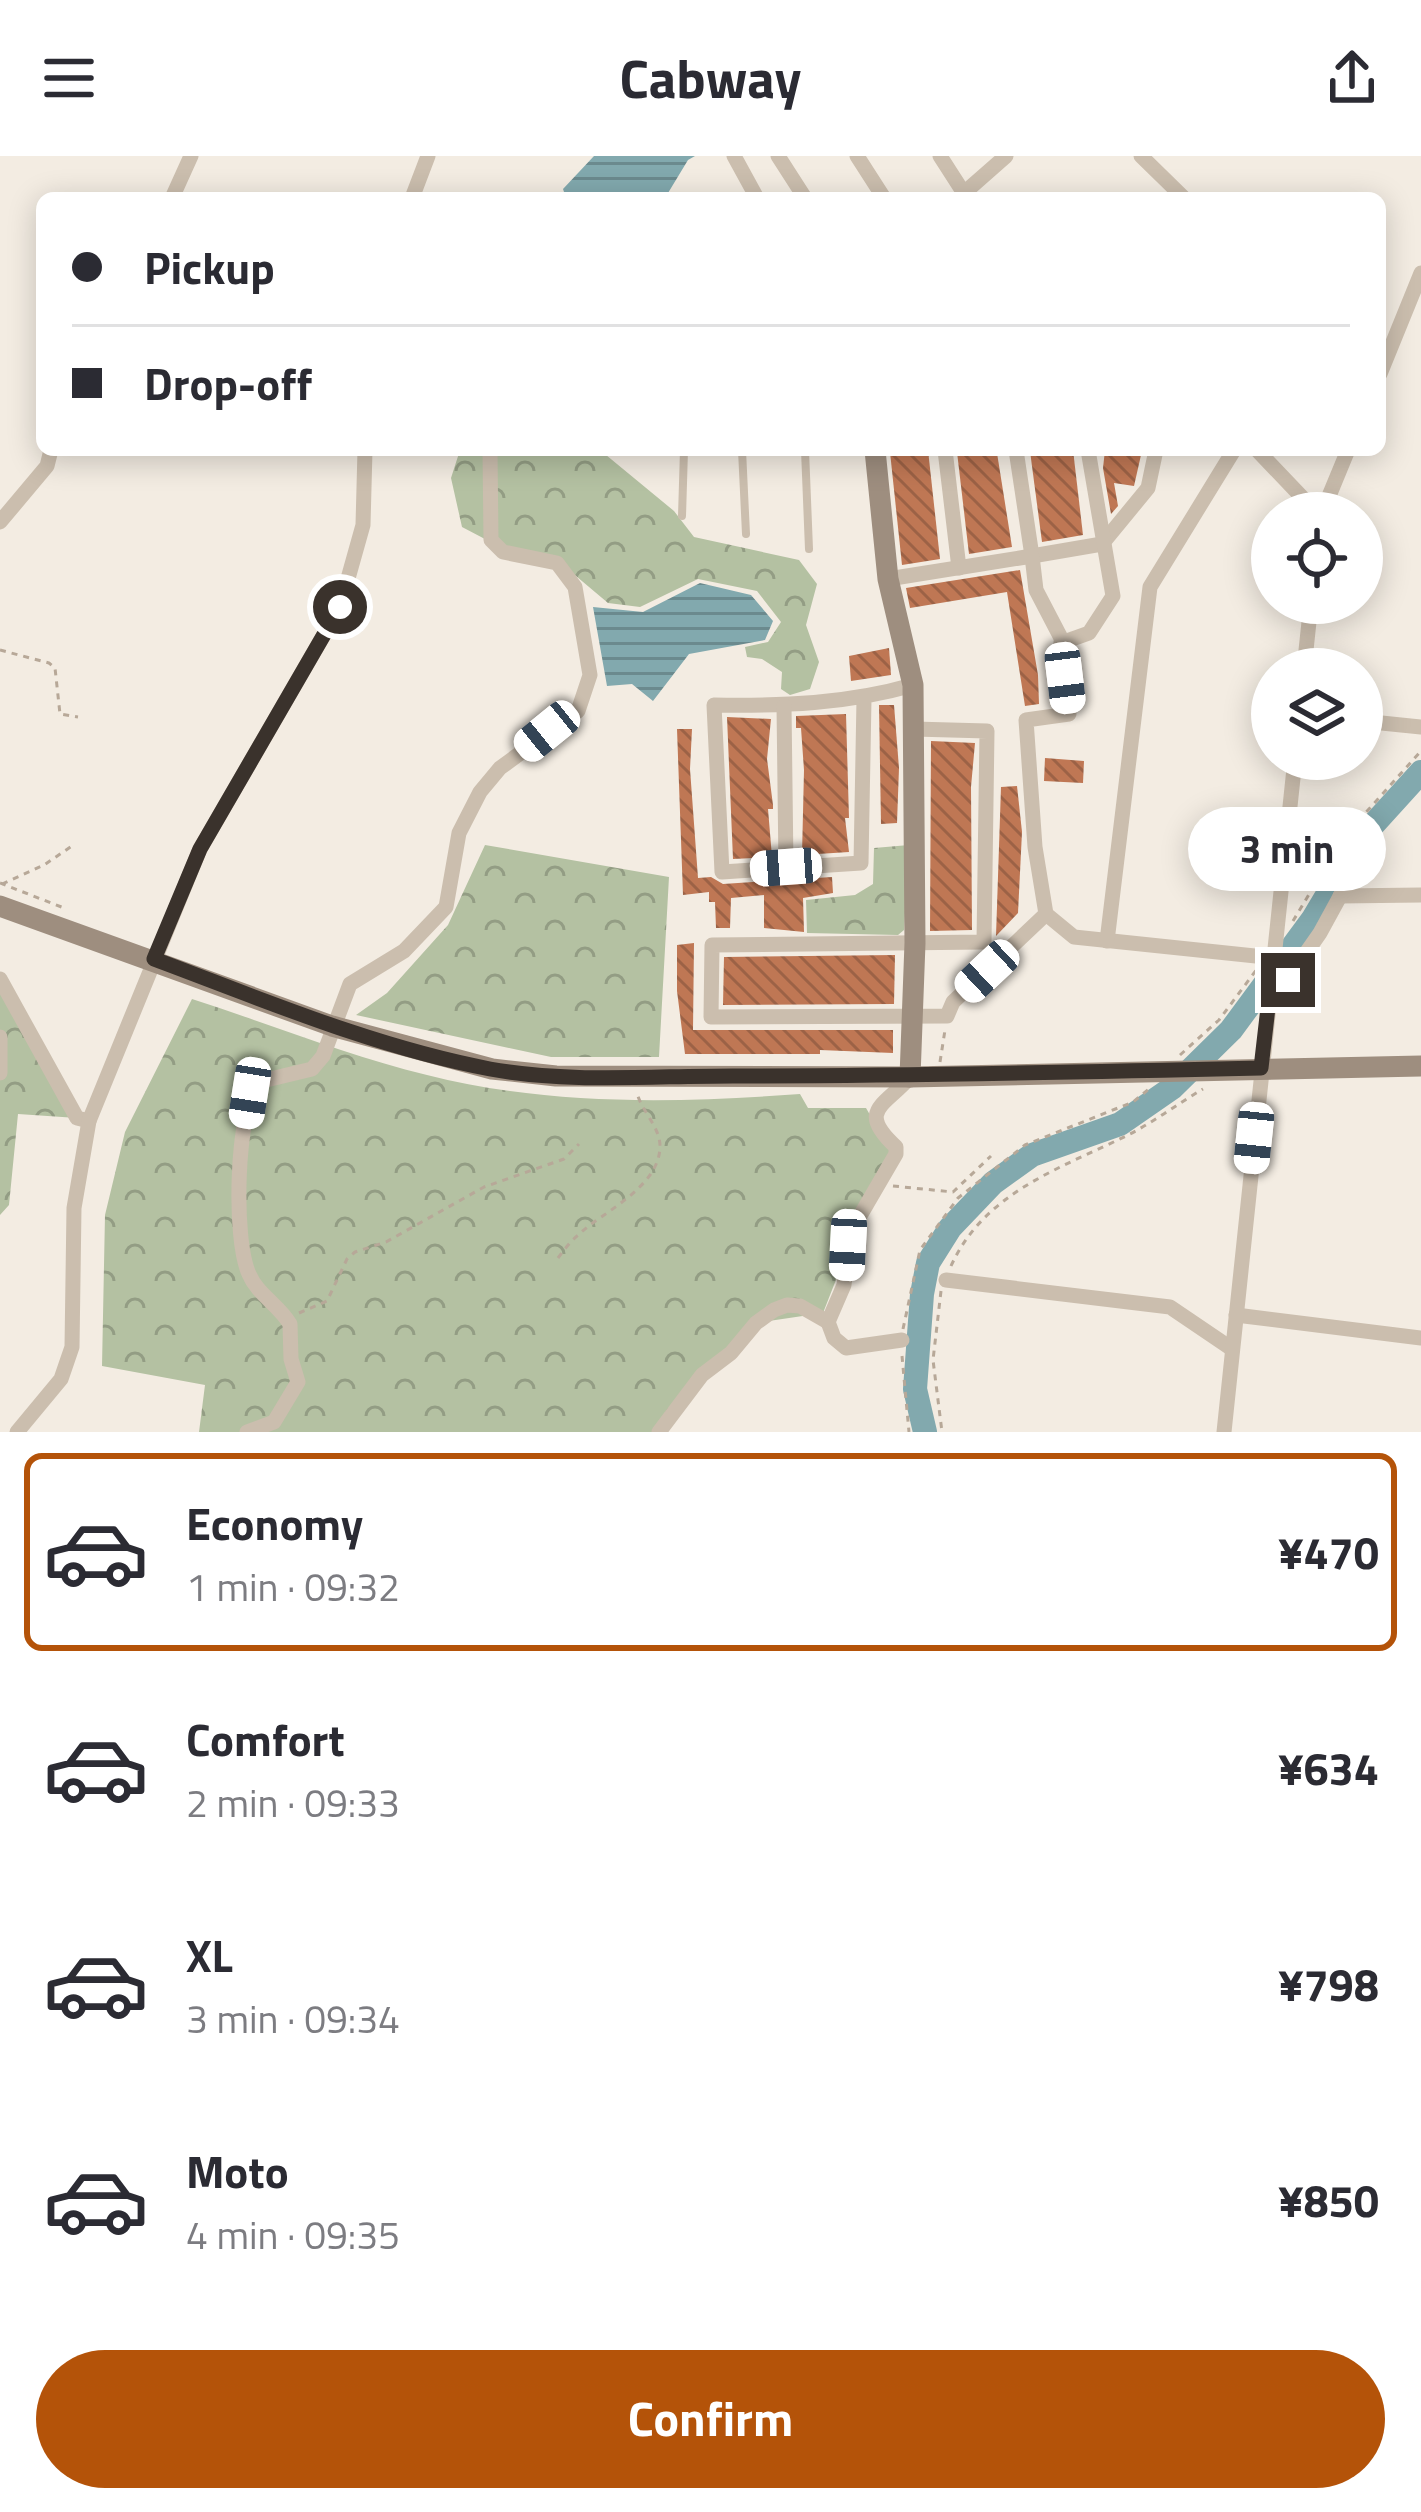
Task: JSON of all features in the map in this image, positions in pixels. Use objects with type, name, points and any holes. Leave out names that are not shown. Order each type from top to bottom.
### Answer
[{"type":"street","points":[[175,192],[191,156]]},
{"type":"street","points":[[414,192],[428,156]]},
{"type":"street","points":[[734,156],[754,192]]},
{"type":"street","points":[[778,156],[801,192]]},
{"type":"street","points":[[857,156],[880,192]]},
{"type":"street","points":[[940,156],[964,192]]},
{"type":"street","points":[[969,192],[1006,156]]},
{"type":"street","points":[[1141,156],[1178,192]]},
{"type":"street","points":[[1386,359],[1421,273]]},
{"type":"street","points":[[0,522],[47,466],[50,456]]},
{"type":"street","points":[[17,1432],[32,1409],[54,1389],[72,1347],[74,1208],[88,1121],[200,849],[340,607],[363,525],[365,456]]},
{"type":"street","points":[[248,1432],[274,1421],[298,1382],[288,1320],[257,1287],[246,1265],[241,1217],[250,1093],[258,1082],[312,1069],[323,1056],[350,984],[404,951],[440,916],[466,814],[500,768],[578,711],[590,675],[575,587],[568,573],[557,563],[503,552],[491,540],[490,456]]},
{"type":"street","points":[[828,1322],[844,1285],[850,1233],[896,1147],[882,1134],[875,1114],[880,1102],[910,1076],[914,1015],[913,685],[888,579],[876,456]]},
{"type":"street","points":[[946,456],[959,568]]},
{"type":"street","points":[[1017,456],[1036,590],[1061,643],[1070,714],[1026,720],[1035,847],[1046,914],[1074,937],[1271,958]]},
{"type":"street","points":[[1061,643],[1089,633],[1113,596],[1089,456]]},
{"type":"street","points":[[888,579],[1102,544],[1148,488],[1155,456]]},
{"type":"street","points":[[1107,941],[1150,587],[1230,456]]},
{"type":"street","points":[[1263,456],[1299,492]]},
{"type":"street","points":[[1329,492],[1345,456]]},
{"type":"street","points":[[864,699],[861,863],[722,872],[714,706],[864,699],[913,685]]},
{"type":"street","points":[[784,706],[786,867]]},
{"type":"street","points":[[1383,723],[1421,727]]},
{"type":"street","points":[[914,728],[987,731],[984,942],[712,945],[711,1017],[946,1016],[953,1002],[1046,914]]},
{"type":"street","points":[[1224,1432],[1293,780]]},
{"type":"street","points":[[1270,996],[1276,996],[1309,949],[1350,878]]},
{"type":"street","points":[[1,891],[154,959],[332,1025],[492,1069],[556,1076],[940,1076],[1421,1066]]},
{"type":"street","points":[[1340,896],[1421,895]]},
{"type":"street","points":[[0,979],[77,1118],[88,1121]]},
{"type":"street","points":[[0,1037],[0,1073]]},
{"type":"street","points":[[946,1280],[1170,1307],[1232,1349]]},
{"type":"street","points":[[658,1432],[702,1375],[731,1353],[756,1323],[787,1305],[800,1306],[828,1322],[834,1338],[846,1348],[902,1340]]},
{"type":"street","points":[[1236,1315],[1421,1339]]},
{"type":"lane","points":[[682,516],[684,456]]},
{"type":"lane","points":[[742,456],[746,534]]},
{"type":"lane","points":[[805,456],[809,549]]},
{"type":"path","points":[[0,650],[55,668],[60,714],[78,717]]},
{"type":"path","points":[[1276,940],[1297,916],[1343,838],[1421,751]]},
{"type":"path","points":[[1,891],[71,846]]},
{"type":"path","points":[[1,891],[64,907],[63,911]]},
{"type":"path","points":[[909,1432],[902,1340],[920,1250],[958,1198],[1025,1145],[1133,1102],[1219,1020],[1271,958]]},
{"type":"path","points":[[940,1076],[946,1016]]},
{"type":"path","points":[[942,1432],[933,1360],[941,1292],[959,1249],[987,1212],[1035,1179],[1132,1133],[1205,1088],[1211,1069]]},
{"type":"path","points":[[557,1258],[579,1233],[628,1200],[658,1153],[657,1135],[640,1106],[636,1076]]},
{"type":"path","points":[[288,1320],[327,1301],[347,1258],[355,1252],[386,1242],[484,1187],[564,1160],[579,1144]]},
{"type":"path","points":[[880,1183],[953,1192],[991,1156]]},
{"type":"green space","points":[[458,456],[607,456],[674,511],[694,537],[799,560],[817,584],[806,625],[819,662],[810,689],[790,695],[781,689],[782,672],[762,659],[747,657],[745,647],[768,642],[781,622],[757,591],[698,579],[640,607],[608,603],[557,560],[504,549],[462,527],[451,478]]},
{"type":"green space","points":[[485,845],[669,877],[659,1057],[551,1057],[356,1015],[387,993],[448,925]]},
{"type":"green space","points":[[909,845],[904,930],[898,935],[807,933],[806,900],[855,895],[873,884],[874,848]]},
{"type":"green space","points":[[0,986],[77,1118],[18,1114],[9,1205],[0,1215]]},
{"type":"green space","points":[[192,999],[368,1059],[473,1085],[613,1099],[800,1094],[808,1108],[866,1108],[891,1151],[841,1234],[841,1267],[823,1313],[756,1323],[660,1432],[199,1432],[205,1385],[102,1366],[105,1215],[125,1132]]},
{"type":"water","points":[[594,156],[695,156],[669,192],[563,189]]},
{"type":"water","points":[[700,583],[751,595],[773,621],[765,640],[689,654],[653,701],[632,684],[607,686],[593,607],[643,612]]},
{"type":"building","points":[[890,456],[929,456],[940,559],[902,565]]},
{"type":"building","points":[[957,456],[997,456],[1012,547],[969,554]]},
{"type":"building","points":[[1031,456],[1074,456],[1083,535],[1042,542]]},
{"type":"building","points":[[1104,456],[1141,456],[1134,486],[1114,483],[1118,506],[1111,514]]},
{"type":"building","points":[[1020,570],[1038,675],[1039,704],[1025,706],[1007,592],[910,608],[906,588]]},
{"type":"building","points":[[889,648],[891,675],[851,681],[849,656]]},
{"type":"building","points":[[879,705],[894,705],[897,823],[881,824]]},
{"type":"building","points":[[846,714],[849,852],[802,855],[804,770],[796,716]]},
{"type":"building","points":[[727,717],[771,719],[767,759],[773,805],[768,809],[772,857],[733,859]]},
{"type":"building","points":[[677,729],[692,729],[690,769],[698,878],[711,877],[723,884],[832,877],[833,893],[803,898],[804,932],[764,928],[764,895],[731,898],[730,928],[716,928],[715,902],[709,902],[709,892],[683,895]]},
{"type":"building","points":[[931,741],[975,743],[972,930],[930,931]]},
{"type":"building","points":[[1045,758],[1084,761],[1083,783],[1044,781]]},
{"type":"building","points":[[1017,786],[1022,832],[1018,913],[996,936],[1001,787]]},
{"type":"building","points":[[694,943],[693,1030],[893,1030],[893,1053],[685,1054],[677,945]]},
{"type":"building","points":[[895,955],[894,1004],[723,1005],[724,957]]},
{"type":"waterway","points":[[925,1432],[915,1389],[922,1294],[928,1263],[950,1228],[993,1183],[1032,1155],[1120,1124],[1172,1088],[1231,1030],[1313,919],[1362,837],[1421,772]]},
{"type":"route","points":[[340,607],[200,849],[154,959],[411,1050],[492,1069],[556,1076],[940,1076],[1261,1068],[1269,999],[1288,980]]}]
